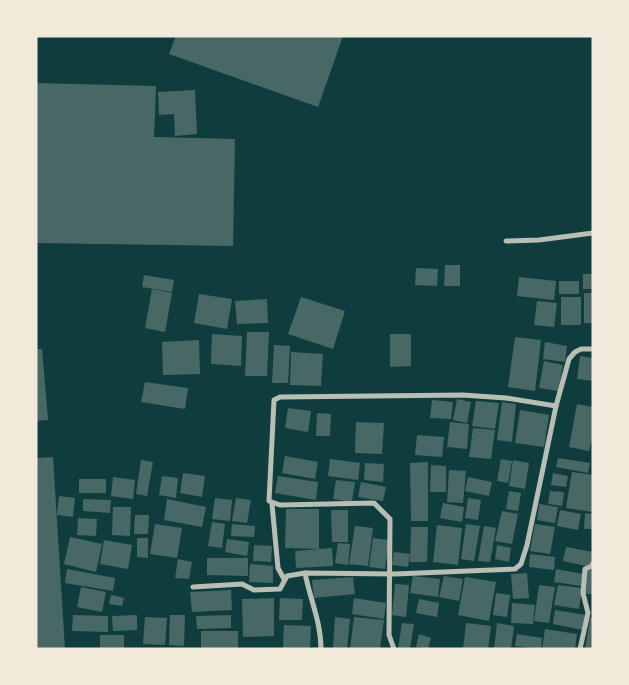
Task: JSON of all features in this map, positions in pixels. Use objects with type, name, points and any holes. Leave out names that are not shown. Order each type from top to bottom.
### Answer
[{"type":"street","points":[[506,241],[539,240],[593,233]]},
{"type":"street","points":[[193,587],[242,584],[254,590],[280,589],[284,580],[290,574],[305,573],[390,574],[515,569],[522,564],[540,490],[556,406],[569,358],[581,349],[593,349]]},
{"type":"street","points":[[284,580],[278,568],[272,504],[267,498],[272,408],[277,398],[463,395],[506,398],[556,406]]},
{"type":"street","points":[[272,504],[374,503],[390,519],[390,635],[394,649]]},
{"type":"street","points":[[580,649],[588,614],[583,593],[585,569],[590,568],[593,563]]},
{"type":"street","points":[[305,573],[311,604],[321,630],[321,649]]},
{"type":"building","points":[[176,36],[343,36],[318,107],[169,54]]},
{"type":"building","points":[[36,83],[156,86],[154,137],[235,139],[233,246],[36,243]]},
{"type":"building","points":[[195,90],[197,134],[175,136],[174,114],[159,115],[158,92]]},
{"type":"building","points":[[445,265],[460,265],[460,286],[444,286]]},
{"type":"building","points":[[416,268],[438,269],[437,286],[415,285]]},
{"type":"building","points":[[583,274],[593,274],[593,289],[583,289]]},
{"type":"building","points":[[144,275],[174,280],[172,292],[142,287]]},
{"type":"building","points":[[519,277],[556,281],[554,300],[517,296]]},
{"type":"building","points":[[559,281],[579,281],[579,294],[559,294]]},
{"type":"building","points":[[152,289],[172,293],[165,332],[145,328]]},
{"type":"building","points":[[584,293],[593,293],[593,323],[584,323]]},
{"type":"building","points":[[199,294],[232,299],[227,329],[194,323]]},
{"type":"building","points":[[301,297],[345,311],[333,349],[288,334]]},
{"type":"building","points":[[561,297],[581,297],[581,325],[561,325]]},
{"type":"building","points":[[267,299],[268,323],[237,324],[235,301]]},
{"type":"building","points":[[537,301],[557,303],[554,327],[534,325]]},
{"type":"building","points":[[247,332],[269,332],[267,376],[245,376]]},
{"type":"building","points":[[212,334],[242,336],[241,366],[211,364]]},
{"type":"building","points":[[390,334],[411,334],[411,366],[390,367]]},
{"type":"building","points":[[515,337],[541,340],[535,391],[508,387]]},
{"type":"building","points":[[199,340],[200,374],[163,375],[162,342]]},
{"type":"building","points":[[545,342],[567,346],[565,362],[543,359]]},
{"type":"building","points":[[274,345],[290,346],[288,383],[272,383]]},
{"type":"building","points":[[36,349],[42,349],[48,420],[36,421]]},
{"type":"building","points":[[291,352],[323,354],[321,386],[290,385]]},
{"type":"building","points":[[580,356],[593,358],[593,381],[577,379]]},
{"type":"building","points":[[544,361],[563,365],[558,391],[539,388]]},
{"type":"building","points":[[145,382],[188,388],[185,409],[141,402]]},
{"type":"building","points":[[457,399],[471,402],[467,423],[453,420]]},
{"type":"building","points":[[432,400],[453,402],[451,419],[430,418]]},
{"type":"building","points":[[476,401],[499,403],[495,429],[472,426]]},
{"type":"building","points":[[502,402],[516,404],[512,442],[497,440]]},
{"type":"building","points":[[577,404],[593,407],[593,434],[589,451],[569,447]]},
{"type":"building","points":[[288,408],[311,411],[308,432],[285,428]]},
{"type":"building","points":[[520,410],[549,415],[544,447],[515,443]]},
{"type":"building","points":[[317,413],[331,414],[330,436],[316,436]]},
{"type":"building","points":[[356,422],[384,423],[382,454],[355,453]]},
{"type":"building","points":[[450,422],[469,424],[467,449],[447,447]]},
{"type":"building","points":[[473,428],[495,430],[491,459],[469,457]]},
{"type":"building","points":[[417,435],[444,437],[442,457],[415,455]]},
{"type":"building","points":[[285,456],[318,462],[315,479],[282,473]]},
{"type":"building","points":[[53,457],[65,649],[36,649],[36,458]]},
{"type":"building","points":[[558,458],[590,463],[588,473],[556,467]]},
{"type":"building","points":[[330,459],[360,463],[358,480],[328,476]]},
{"type":"building","points":[[501,459],[512,461],[508,483],[497,481]]},
{"type":"building","points":[[141,460],[153,462],[147,496],[136,494]]},
{"type":"building","points":[[513,460],[529,463],[525,489],[509,486]]},
{"type":"building","points":[[428,462],[428,521],[411,521],[410,463]]},
{"type":"building","points":[[365,463],[384,464],[383,482],[364,480]]},
{"type":"building","points":[[431,465],[446,466],[446,492],[430,492]]},
{"type":"building","points":[[449,470],[466,471],[463,503],[447,502]]},
{"type":"building","points":[[572,472],[593,475],[593,512],[566,508]]},
{"type":"building","points":[[183,473],[205,476],[202,497],[180,493]]},
{"type":"building","points":[[553,473],[568,476],[566,487],[551,485]]},
{"type":"building","points":[[162,476],[178,478],[176,498],[159,495]]},
{"type":"building","points":[[278,476],[318,482],[316,500],[275,493]]},
{"type":"building","points":[[113,477],[135,480],[133,499],[111,496]]},
{"type":"building","points":[[468,477],[492,482],[489,496],[465,491]]},
{"type":"building","points":[[79,479],[106,479],[106,493],[79,493]]},
{"type":"building","points":[[336,480],[355,482],[352,502],[333,499]]},
{"type":"building","points":[[361,482],[386,487],[383,501],[358,497]]},
{"type":"building","points":[[509,491],[521,493],[518,511],[506,509]]},
{"type":"building","points":[[550,491],[564,492],[562,506],[548,504]]},
{"type":"building","points":[[59,496],[75,498],[73,517],[57,515]]},
{"type":"building","points":[[215,498],[232,500],[230,521],[212,519]]},
{"type":"building","points":[[236,498],[251,500],[247,523],[232,521]]},
{"type":"building","points":[[468,498],[481,500],[478,520],[465,518]]},
{"type":"building","points":[[83,499],[111,500],[110,513],[83,511]]},
{"type":"building","points":[[167,499],[206,507],[202,527],[164,520]]},
{"type":"building","points":[[443,503],[464,507],[462,522],[440,518]]},
{"type":"building","points":[[539,504],[558,507],[555,523],[537,520]]},
{"type":"building","points":[[113,507],[131,507],[130,536],[112,535]]},
{"type":"building","points":[[286,509],[319,509],[319,549],[285,548]]},
{"type":"building","points":[[331,510],[348,510],[348,542],[332,542]]},
{"type":"building","points":[[560,510],[581,514],[578,530],[557,526]]},
{"type":"building","points":[[502,511],[518,514],[512,544],[495,541]]},
{"type":"building","points":[[585,513],[593,514],[593,529],[584,529]]},
{"type":"building","points":[[135,515],[149,515],[148,534],[134,534]]},
{"type":"building","points":[[78,518],[97,519],[96,536],[77,535]]},
{"type":"building","points":[[212,522],[225,524],[222,548],[208,546]]},
{"type":"building","points":[[155,524],[182,528],[177,558],[150,554]]},
{"type":"building","points":[[232,524],[255,526],[254,537],[231,536]]},
{"type":"building","points":[[466,524],[480,526],[474,561],[461,559]]},
{"type":"building","points":[[535,524],[555,527],[550,554],[530,551]]},
{"type":"building","points":[[437,525],[462,528],[458,565],[433,562]]},
{"type":"building","points":[[355,526],[373,528],[368,566],[349,564]]},
{"type":"building","points":[[484,526],[496,528],[490,562],[478,561]]},
{"type":"building","points":[[411,527],[428,527],[427,562],[410,562]]},
{"type":"building","points":[[70,537],[102,544],[96,572],[64,564]]},
{"type":"building","points":[[137,538],[148,538],[148,558],[137,557]]},
{"type":"building","points":[[373,538],[389,540],[385,569],[369,567]]},
{"type":"building","points":[[227,539],[249,542],[247,556],[225,552]]},
{"type":"building","points":[[104,540],[132,545],[128,569],[100,564]]},
{"type":"building","points":[[338,543],[350,544],[348,565],[335,563]]},
{"type":"building","points":[[254,545],[272,546],[271,562],[253,561]]},
{"type":"building","points":[[497,545],[511,548],[509,562],[495,559]]},
{"type":"building","points":[[566,547],[593,552],[591,567],[563,561]]},
{"type":"building","points":[[332,548],[333,566],[296,568],[295,551]]},
{"type":"building","points":[[394,552],[410,554],[408,567],[392,565]]},
{"type":"building","points":[[530,554],[555,557],[554,570],[529,567]]},
{"type":"building","points":[[207,558],[248,558],[248,576],[207,575]]},
{"type":"building","points":[[178,559],[192,562],[189,579],[175,578]]},
{"type":"building","points":[[250,564],[273,566],[273,583],[249,582]]},
{"type":"building","points":[[67,569],[115,578],[113,591],[65,583]]},
{"type":"building","points":[[556,569],[583,574],[581,586],[554,582]]},
{"type":"building","points":[[585,569],[593,570],[593,594],[584,594]]},
{"type":"building","points":[[527,573],[529,598],[513,599],[511,574]]},
{"type":"building","points":[[413,576],[440,579],[438,597],[410,593]]},
{"type":"building","points":[[444,576],[463,579],[459,601],[439,597]]},
{"type":"building","points":[[353,577],[355,594],[314,598],[312,580]]},
{"type":"building","points":[[465,577],[496,582],[489,621],[458,615]]},
{"type":"building","points":[[395,584],[409,585],[406,617],[392,615]]},
{"type":"building","points":[[539,585],[555,587],[549,623],[534,621]]},
{"type":"building","points":[[558,585],[582,588],[579,609],[554,605]]},
{"type":"building","points":[[81,587],[106,592],[102,612],[77,607]]},
{"type":"building","points":[[231,590],[232,610],[192,612],[190,592]]},
{"type":"building","points":[[496,593],[510,595],[507,617],[493,615]]},
{"type":"building","points":[[111,595],[124,598],[122,606],[109,604]]},
{"type":"building","points":[[274,598],[274,636],[243,637],[242,599]]},
{"type":"building","points":[[280,598],[303,599],[302,620],[279,620]]},
{"type":"building","points":[[354,598],[386,603],[384,619],[352,614]]},
{"type":"building","points":[[419,599],[439,603],[437,617],[416,613]]},
{"type":"building","points":[[512,603],[535,605],[533,624],[511,623]]},
{"type":"building","points":[[555,610],[586,615],[583,630],[553,624]]},
{"type":"building","points":[[73,615],[108,616],[108,632],[72,631]]},
{"type":"building","points":[[137,615],[137,630],[113,631],[112,616]]},
{"type":"building","points":[[170,615],[185,615],[184,646],[169,645]]},
{"type":"building","points":[[231,615],[231,628],[197,629],[196,616]]},
{"type":"building","points":[[145,617],[167,618],[165,645],[143,644]]},
{"type":"building","points":[[335,617],[350,619],[347,649],[333,648]]},
{"type":"building","points":[[354,617],[384,620],[380,649],[350,649]]},
{"type":"building","points":[[590,618],[593,618],[593,649],[585,649]]},
{"type":"building","points":[[402,623],[414,624],[410,649],[398,649]]},
{"type":"building","points":[[466,623],[491,626],[488,649],[463,649]]},
{"type":"building","points":[[497,623],[514,626],[511,649],[494,649]]},
{"type":"building","points":[[284,625],[311,626],[310,649],[283,648]]},
{"type":"building","points":[[545,629],[577,634],[575,649],[542,649]]},
{"type":"building","points":[[201,631],[238,631],[238,649],[201,649]]},
{"type":"building","points":[[419,634],[431,638],[428,649],[416,647]]},
{"type":"building","points":[[517,634],[542,638],[541,649],[515,646]]},
{"type":"building","points":[[100,635],[124,635],[124,649],[100,648]]}]
